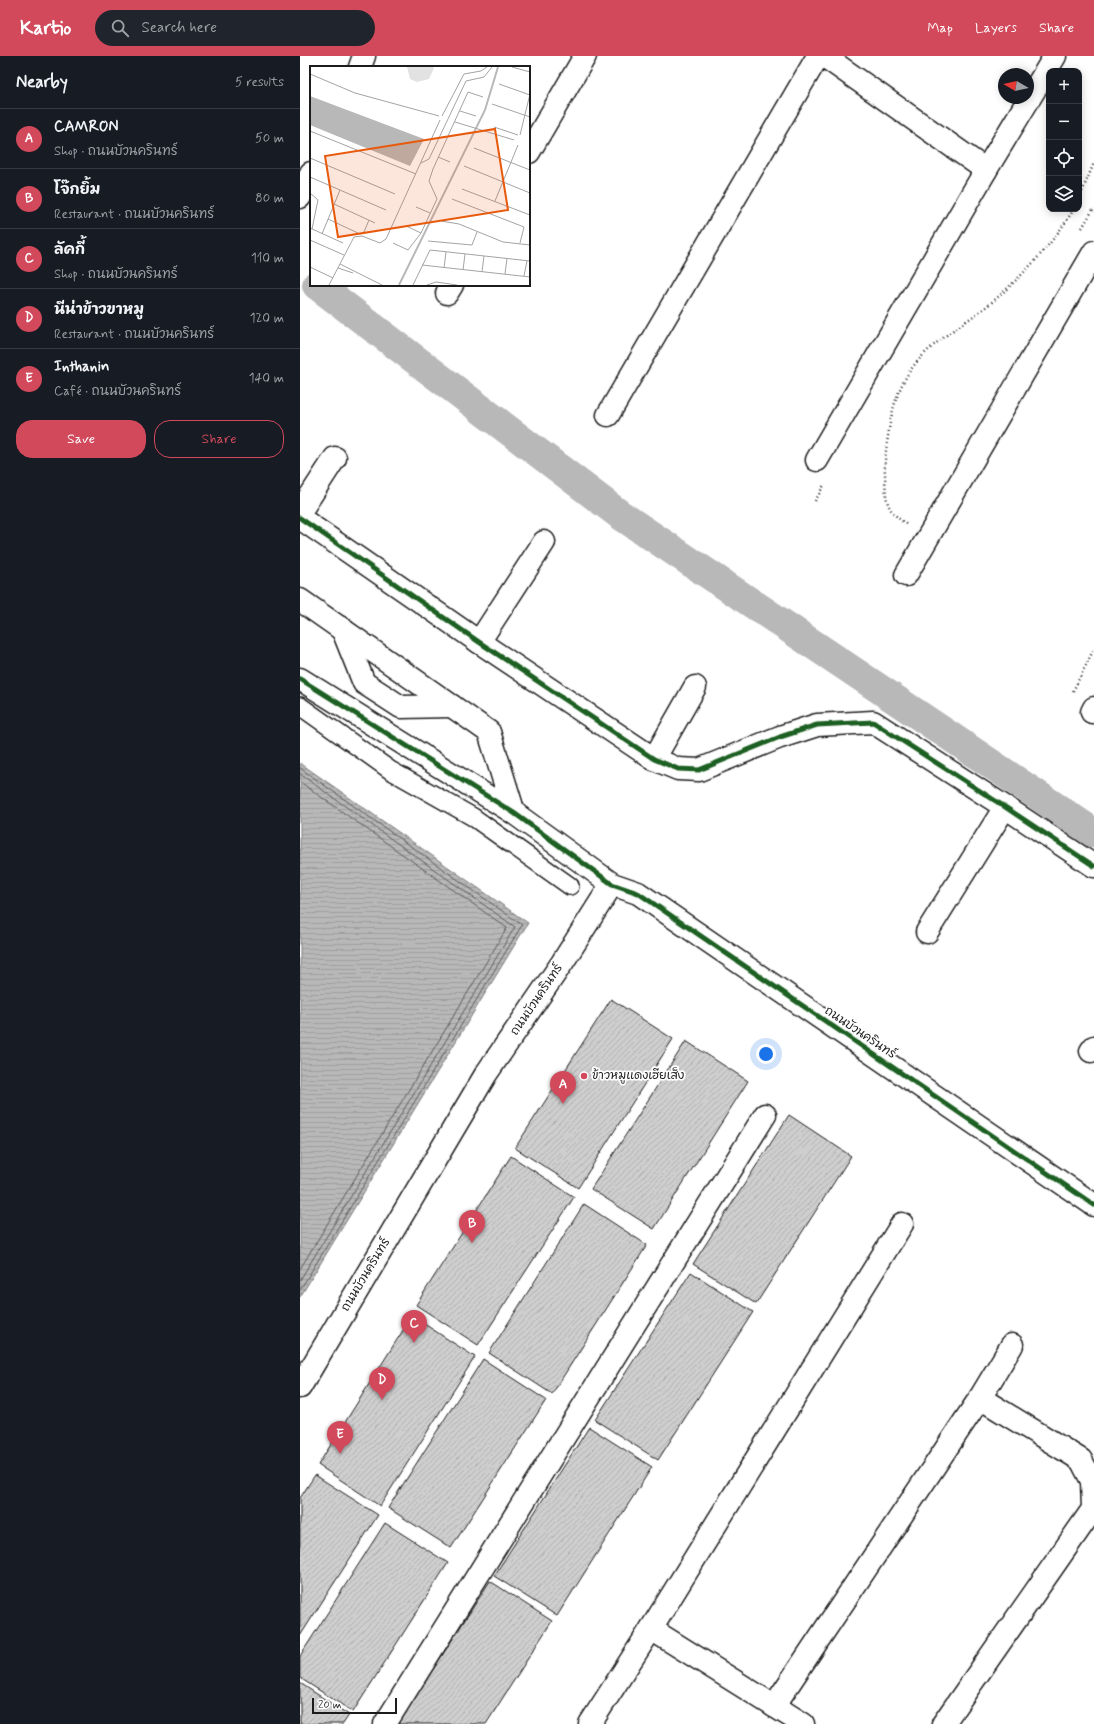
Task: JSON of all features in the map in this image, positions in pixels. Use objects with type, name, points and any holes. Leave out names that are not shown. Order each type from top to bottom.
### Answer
[{"type":"street","points":[[360,66],[364,56]]},
{"type":"street","points":[[530,150],[585,56]]},
{"type":"street","points":[[608,415],[818,56]]},
{"type":"street","points":[[824,56],[986,170]]},
{"type":"street","points":[[817,460],[986,170],[1055,56]]},
{"type":"street","points":[[300,197],[310,175]]},
{"type":"street","points":[[906,575],[1094,252]]},
{"type":"street","points":[[300,512],[335,458]]},
{"type":"street","points":[[300,518],[479,642],[654,759],[678,769],[699,770],[780,737],[817,725],[873,722],[1094,866]]},
{"type":"street","points":[[479,642],[544,542]]},
{"type":"street","points":[[300,600],[489,732],[514,813]]},
{"type":"street","points":[[342,628],[364,683],[402,707],[452,706]]},
{"type":"street","points":[[300,679],[514,813],[612,884]]},
{"type":"street","points":[[654,759],[695,687]]},
{"type":"street","points":[[927,932],[1005,807]]},
{"type":"street","name":"ถนนบัวนครินทร์","points":[[300,1388],[486,1074],[562,963],[612,884],[638,893],[1094,1205]]},
{"type":"street","points":[[385,1724],[765,1115]]},
{"type":"street","points":[[590,1724],[651,1629],[902,1224]]},
{"type":"street","points":[[774,1706],[980,1398],[1012,1345]]},
{"type":"street","points":[[943,1724],[1093,1509],[1092,1481],[1081,1460],[980,1398]]},
{"type":"street","points":[[651,1629],[803,1724]]},
{"type":"lane","points":[[300,706],[390,770],[473,817],[570,886]]},
{"type":"path","points":[[1082,192],[1094,163]]},
{"type":"path","points":[[903,530],[907,524],[898,518],[889,508],[884,457],[892,410],[900,389],[916,363],[941,340],[999,297],[1034,263],[1057,236],[1072,212]]},
{"type":"path","points":[[1071,694],[1094,649]]},
{"type":"water","points":[[300,763],[528,923],[300,1297]]},
{"type":"building","points":[[611,999],[673,1039],[578,1188],[515,1148]]},
{"type":"building","points":[[686,1041],[748,1081],[654,1229],[591,1189]]},
{"type":"building","points":[[789,1115],[851,1156],[756,1304],[693,1264]]},
{"type":"building","points":[[511,1156],[574,1197],[478,1345],[416,1305]]},
{"type":"building","points":[[584,1204],[647,1245],[552,1394],[489,1353]]},
{"type":"building","points":[[691,1272],[753,1312],[658,1460],[595,1420]]},
{"type":"building","points":[[412,1316],[475,1357],[380,1506],[318,1465]]},
{"type":"building","points":[[483,1359],[546,1400],[451,1548],[388,1508]]},
{"type":"building","points":[[589,1427],[652,1467],[557,1616],[494,1576]]},
{"type":"building","points":[[315,1475],[378,1515],[300,1636],[300,1498]]},
{"type":"building","points":[[385,1523],[448,1563],[353,1712],[300,1678],[300,1656]]},
{"type":"building","points":[[490,1581],[552,1621],[486,1724],[398,1724]]},
{"type":"building","points":[[300,1683],[349,1715],[343,1724],[300,1724]]},
{"type":"waterway","points":[[318,286],[619,514],[1094,833]]},
{"type":"cycle path","points":[[300,518],[479,642],[654,759],[678,769],[699,770],[780,737],[817,725],[873,722],[1094,866]]},
{"type":"cycle path","points":[[300,679],[514,813],[612,884],[638,893],[1094,1205]]},
{"type":"place","name":"ข้าวหมูแดงเฮียเส็ง","points":[[584,1076]]},
{"type":"place","name":"CAMRON","points":[[563,1104]]},
{"type":"place","name":"โจ๊กยิ้ม","points":[[472,1243]]},
{"type":"place","name":"ลัคกี้","points":[[414,1343]]},
{"type":"place","name":"นีน่าข้าวขาหมู","points":[[382,1400]]},
{"type":"place","name":"Inthanin","points":[[340,1454]]}]
